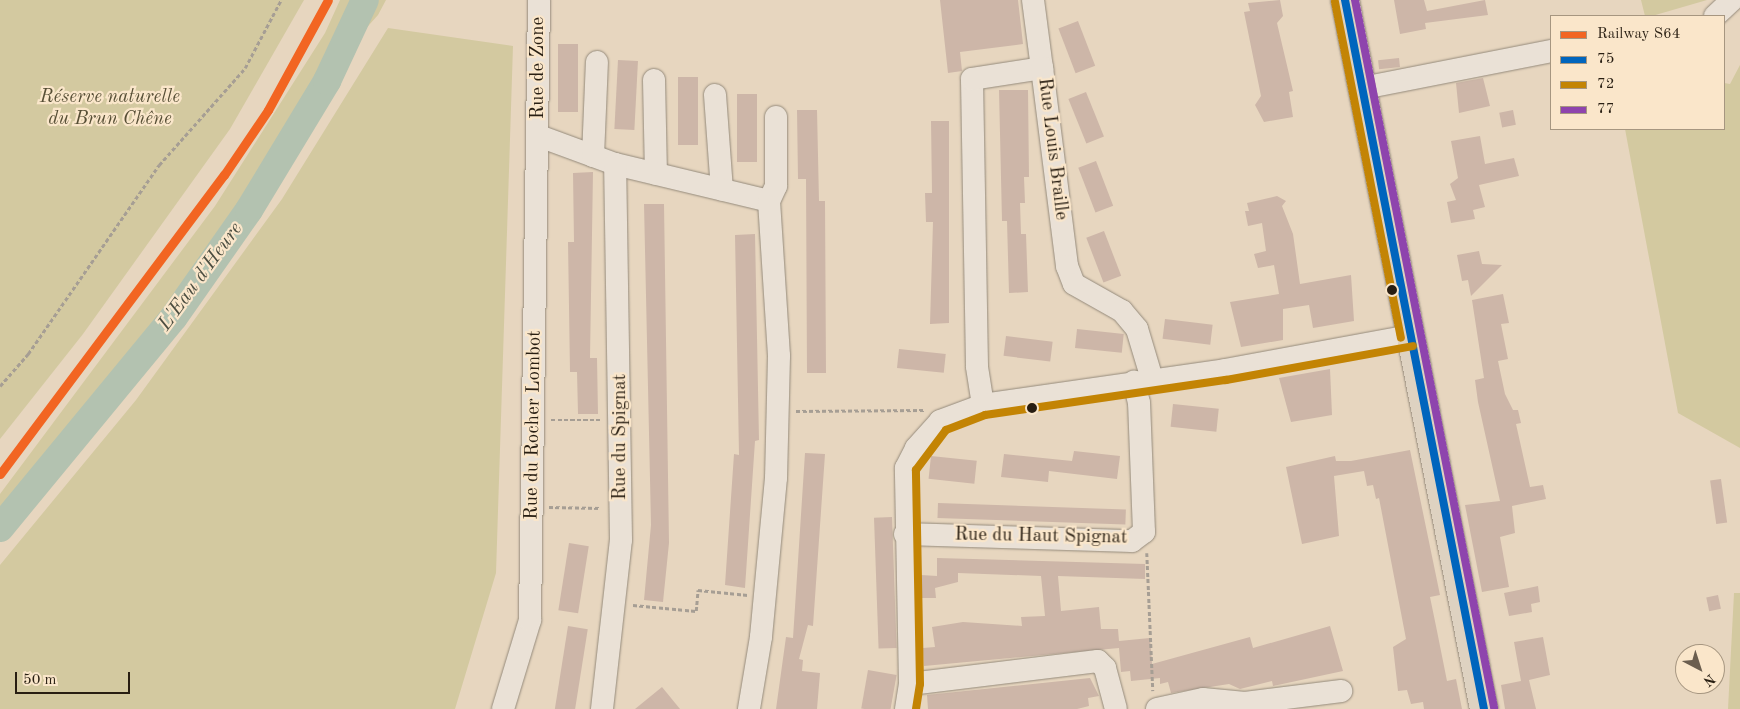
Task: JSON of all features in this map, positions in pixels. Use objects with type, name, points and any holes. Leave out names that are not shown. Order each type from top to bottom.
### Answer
[{"type":"main road","points":[[1345,0],[1484,709]]},
{"type":"street","name":"Rue de Zone","points":[[539,0],[539,136]]},
{"type":"street","points":[[1033,0],[1042,68]]},
{"type":"street","points":[[1716,15],[1732,0]]},
{"type":"street","points":[[1362,88],[1550,51]]},
{"type":"street","points":[[593,156],[597,62]]},
{"type":"street","name":"Rue Louis Braille","points":[[983,405],[976,366],[972,79],[1042,68],[1067,266],[1074,284],[1122,311],[1136,329],[1143,380]]},
{"type":"street","points":[[654,80],[656,174]]},
{"type":"street","points":[[715,94],[722,190]]},
{"type":"street","points":[[749,709],[765,597],[778,412],[779,356],[769,201],[776,186],[776,117]]},
{"type":"street","points":[[539,136],[615,164],[769,201]]},
{"type":"street","name":"Rue du Rocher Lombot","points":[[503,709],[530,620],[539,136]]},
{"type":"street","name":"Rue du Spignat","points":[[602,709],[614,603],[621,508],[621,421],[615,164]]},
{"type":"street","points":[[906,709],[910,684],[905,534],[906,468],[916,448],[940,421],[983,405],[1411,336]]},
{"type":"street","name":"Rue du Haut Spignat","points":[[905,534],[1132,541],[1144,532],[1139,403],[1143,380]]},
{"type":"street","points":[[910,684],[1098,661],[1105,668],[1116,709]]},
{"type":"street","points":[[1153,702],[1203,699],[1245,703],[1341,691]]},
{"type":"path","points":[[0,386],[28,354],[159,165],[245,68],[281,0]]},
{"type":"path","points":[[778,412],[924,409],[940,421]]},
{"type":"path","points":[[534,419],[621,421]]},
{"type":"path","points":[[533,507],[621,508]]},
{"type":"path","points":[[1139,536],[1151,562],[1156,687],[1153,702]]},
{"type":"path","points":[[614,603],[696,611],[698,590],[765,597]]},
{"type":"green space","name":"Réserve naturelle du Brun Chêne","points":[[0,0],[304,0],[230,129],[83,334],[0,439]]},
{"type":"green space","points":[[340,0],[386,0],[378,15],[309,92],[194,272],[0,515],[0,494],[215,206],[325,33]]},
{"type":"green space","points":[[1641,0],[1707,0],[1655,15],[1645,15]]},
{"type":"green space","points":[[388,28],[513,46],[496,573],[455,709],[0,709],[0,565],[136,400],[282,199]]},
{"type":"green space","points":[[1740,65],[1740,448],[1678,413],[1625,130],[1725,130],[1725,83],[1730,84]]},
{"type":"green space","points":[[1734,593],[1740,593],[1740,709],[1728,709]]},
{"type":"building","points":[[940,0],[1018,0],[1023,44],[960,52],[962,71],[948,73]]},
{"type":"building","points":[[1280,0],[1283,16],[1277,23],[1293,91],[1289,92],[1293,117],[1264,122],[1255,105],[1261,96],[1244,12],[1250,11],[1248,3]]},
{"type":"building","points":[[1394,0],[1424,0],[1427,11],[1485,0],[1488,15],[1425,23],[1426,29],[1400,34]]},
{"type":"building","points":[[1078,21],[1095,66],[1076,73],[1058,29]]},
{"type":"building","points":[[558,44],[578,44],[578,112],[558,112]]},
{"type":"building","points":[[1399,58],[1400,67],[1379,69],[1378,60]]},
{"type":"building","points":[[618,60],[638,61],[634,130],[614,129]]},
{"type":"building","points":[[678,77],[698,77],[698,145],[678,145]]},
{"type":"building","points":[[1483,78],[1490,106],[1459,113],[1456,83]]},
{"type":"building","points":[[999,90],[1028,90],[1029,177],[1024,177],[1025,203],[1020,203],[1021,234],[1026,234],[1028,292],[1009,293],[1007,221],[1002,221]]},
{"type":"building","points":[[1086,92],[1104,137],[1086,144],[1068,99]]},
{"type":"building","points":[[737,94],[757,94],[757,162],[737,162]]},
{"type":"building","points":[[797,110],[817,110],[819,201],[825,201],[826,373],[807,373],[806,179],[798,179]]},
{"type":"building","points":[[1513,110],[1516,125],[1502,127],[1499,113]]},
{"type":"building","points":[[931,121],[949,121],[949,323],[930,324],[933,222],[926,222],[925,193],[932,193]]},
{"type":"building","points":[[1480,136],[1485,164],[1514,158],[1519,176],[1479,185],[1485,207],[1473,210],[1475,219],[1451,223],[1447,202],[1456,200],[1450,184],[1458,178],[1451,141]]},
{"type":"building","points":[[1096,161],[1113,206],[1095,213],[1078,168]]},
{"type":"building","points":[[593,172],[590,358],[597,358],[598,414],[578,414],[577,372],[570,372],[568,242],[574,242],[573,173]]},
{"type":"building","points":[[1277,196],[1286,201],[1282,206],[1293,234],[1300,284],[1351,275],[1354,321],[1313,328],[1309,305],[1283,309],[1283,340],[1241,347],[1230,302],[1279,294],[1274,265],[1258,268],[1254,254],[1266,251],[1262,223],[1248,226],[1245,211],[1249,211],[1247,203]]},
{"type":"building","points":[[644,204],[664,204],[669,543],[663,602],[644,600],[651,525]]},
{"type":"building","points":[[1104,231],[1121,276],[1103,283],[1086,238]]},
{"type":"building","points":[[755,234],[759,440],[755,441],[745,588],[725,585],[734,454],[739,455],[735,235]]},
{"type":"building","points":[[1479,251],[1482,264],[1502,265],[1471,296],[1468,280],[1462,281],[1457,255]]},
{"type":"building","points":[[1503,294],[1509,323],[1501,324],[1508,359],[1498,361],[1505,394],[1513,410],[1518,410],[1521,423],[1516,424],[1530,487],[1543,485],[1546,499],[1512,506],[1515,533],[1500,537],[1509,587],[1482,592],[1465,505],[1500,501],[1478,402],[1475,380],[1484,378],[1472,300]]},
{"type":"building","points":[[1165,319],[1213,325],[1210,345],[1163,339]]},
{"type":"building","points":[[1077,329],[1124,334],[1122,353],[1075,348]]},
{"type":"building","points":[[1006,336],[1053,342],[1050,362],[1004,356]]},
{"type":"building","points":[[899,349],[946,354],[944,373],[897,368]]},
{"type":"building","points":[[1330,369],[1332,415],[1291,422],[1279,378]]},
{"type":"building","points":[[1173,404],[1219,409],[1216,432],[1171,427]]},
{"type":"building","points":[[1410,450],[1440,595],[1430,597],[1447,681],[1456,679],[1462,709],[1424,709],[1423,702],[1411,704],[1407,690],[1398,691],[1393,647],[1406,639],[1379,498],[1376,499],[1373,485],[1367,486],[1364,471],[1334,476],[1339,536],[1302,544],[1286,467],[1335,456],[1336,461],[1351,461]]},
{"type":"building","points":[[1074,451],[1120,456],[1117,479],[1049,471],[1048,482],[1001,477],[1004,454],[1072,461]]},
{"type":"building","points":[[805,453],[825,454],[813,626],[808,625],[799,659],[803,660],[802,671],[820,673],[817,709],[776,709],[786,637],[793,638]]},
{"type":"building","points":[[931,456],[977,461],[974,484],[929,479]]},
{"type":"building","points":[[1721,479],[1727,523],[1716,524],[1710,481]]},
{"type":"building","points":[[938,503],[1126,510],[1125,525],[937,518]]},
{"type":"building","points":[[892,517],[897,648],[879,649],[874,518]]},
{"type":"building","points":[[569,543],[589,546],[578,613],[558,610]]},
{"type":"building","points":[[937,558],[1145,564],[1145,579],[1058,576],[1061,611],[1099,607],[1101,629],[1118,629],[1119,641],[1150,638],[1152,664],[1250,637],[1253,648],[1330,626],[1343,671],[1273,686],[1272,681],[1240,689],[1229,684],[1171,693],[1168,682],[1160,684],[1160,678],[1131,681],[1130,671],[1121,672],[1119,648],[924,666],[923,648],[935,647],[932,627],[963,622],[1022,626],[1021,617],[1045,616],[1041,576],[958,573],[958,582],[935,588],[936,598],[922,598],[921,575],[937,576]]},
{"type":"building","points":[[1538,586],[1540,602],[1531,604],[1532,612],[1509,616],[1504,593]]},
{"type":"building","points":[[1718,595],[1721,609],[1709,611],[1706,597]]},
{"type":"building","points":[[568,626],[588,629],[575,709],[555,709]]},
{"type":"building","points":[[1543,637],[1550,675],[1529,680],[1536,709],[1505,709],[1501,685],[1521,681],[1514,642]]},
{"type":"building","points":[[868,670],[897,675],[891,709],[861,708]]},
{"type":"building","points":[[1090,678],[1099,696],[1088,698],[1089,706],[1077,709],[928,709],[927,695]]},
{"type":"building","points":[[662,687],[680,709],[635,709]]},
{"type":"waterway","name":"L'Eau d'Heure","points":[[0,528],[174,317],[249,210],[327,81],[365,0]]},
{"type":"rail line","name":"S64","points":[[0,474],[224,175],[268,110],[328,0]]},
{"type":"transit line","name":"75","points":[[1345,0],[1484,709]]},
{"type":"transit line","name":"77","points":[[1355,0],[1494,707]]},
{"type":"transit line","name":"72","points":[[1335,2],[1401,338]]},
{"type":"transit line","name":"72","points":[[916,709],[920,684],[916,470],[946,430],[985,415],[1226,380],[1413,346]]}]
